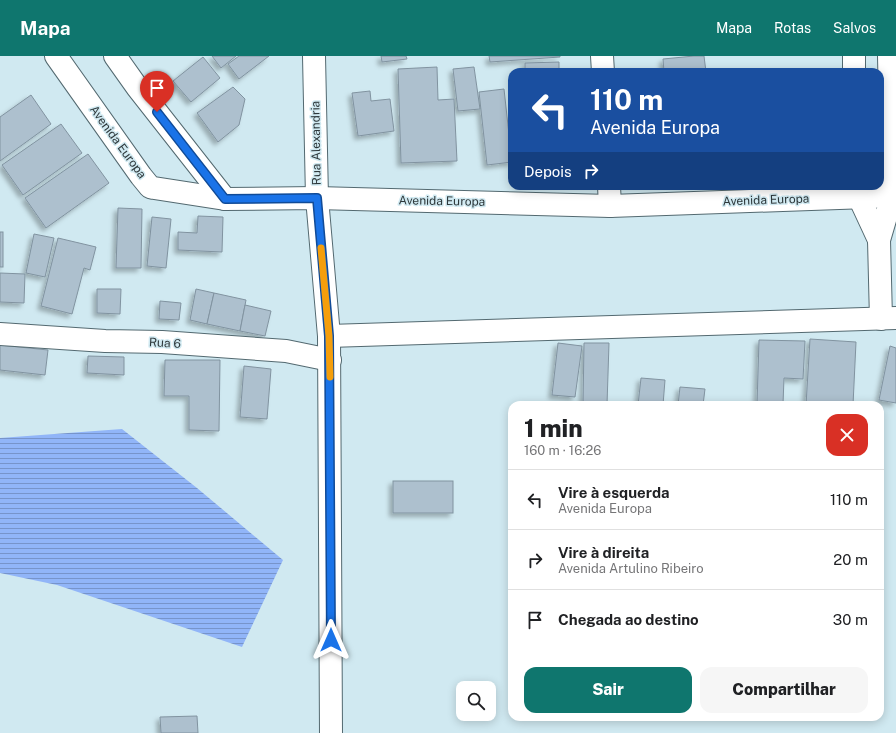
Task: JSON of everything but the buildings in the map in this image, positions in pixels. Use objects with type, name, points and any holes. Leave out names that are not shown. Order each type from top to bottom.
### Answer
[{"type":"street","name":"Avenida Europa","points":[[56,56],[141,176],[150,186],[154,188],[225,199],[609,196],[859,192],[894,196]]},
{"type":"street","points":[[115,56],[137,88],[225,199]]},
{"type":"street","name":"Rua Alexandria","points":[[314,56],[317,198],[330,360],[331,733]]},
{"type":"street","points":[[602,56],[603,68]]},
{"type":"street","points":[[854,56],[854,68]]},
{"type":"street","points":[[879,240],[894,196],[889,56]]},
{"type":"street","points":[[329,336],[888,319],[879,240],[859,192]]},
{"type":"street","name":"Rua 6","points":[[0,334],[105,341],[162,342],[286,351],[330,360]]},
{"type":"water","points":[[122,429],[197,488],[283,560],[242,647],[57,585],[0,573],[0,438]]},
{"type":"slow traffic","points":[[321,248],[329,336],[330,377]]},
{"type":"route","points":[[157,112],[225,199],[317,198],[330,360],[331,640]]}]
